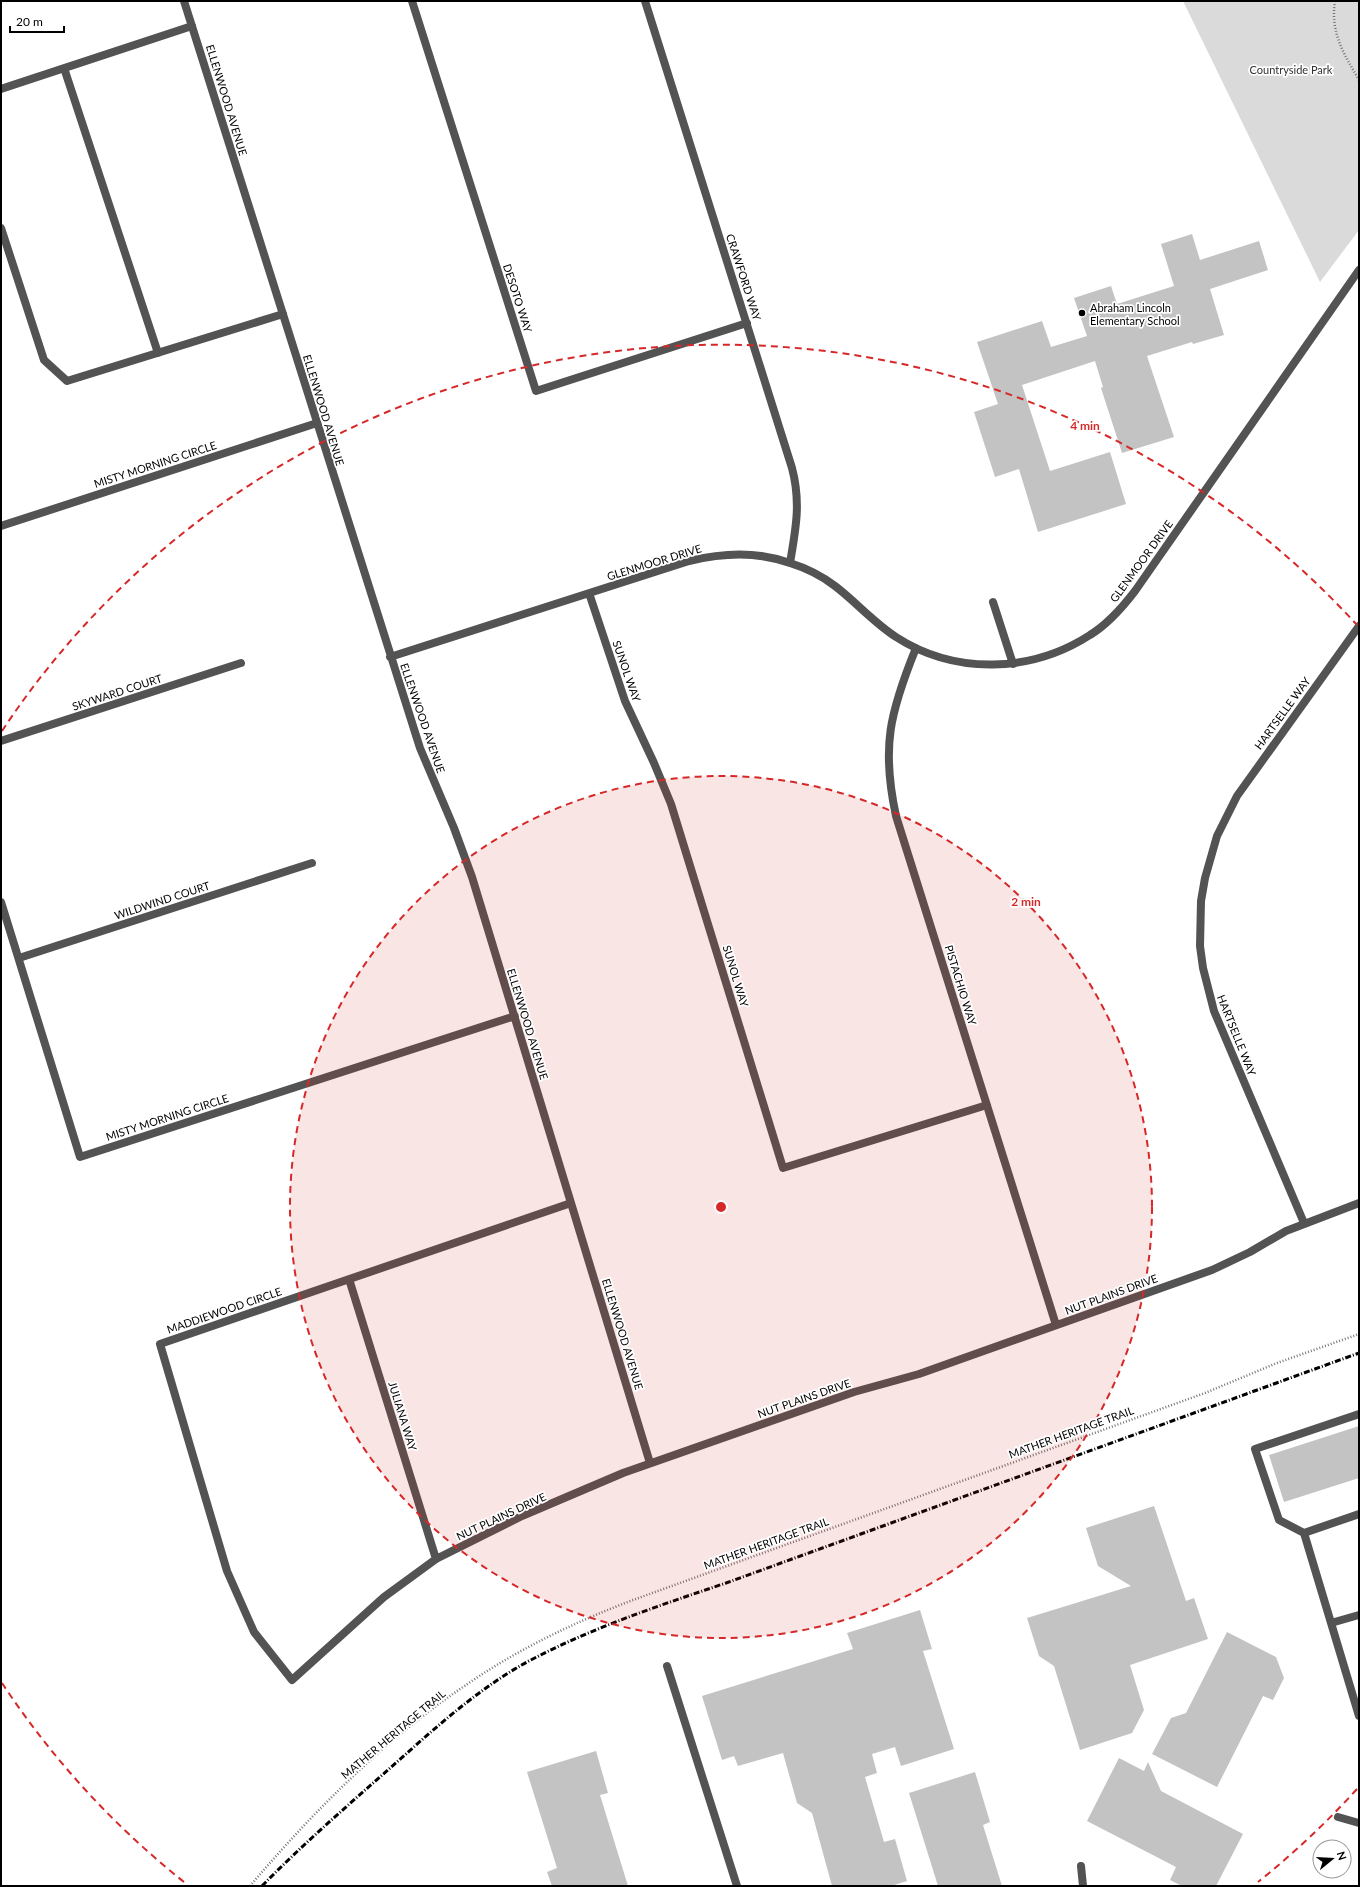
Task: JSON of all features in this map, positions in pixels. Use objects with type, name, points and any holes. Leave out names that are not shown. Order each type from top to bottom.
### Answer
[{"type":"street","name":"ELLENWOOD AVENUE","points":[[184,1],[390,657],[420,748],[454,828],[472,877],[650,1464]]},
{"type":"street","name":"DESOTO WAY","points":[[412,1],[536,391],[747,323]]},
{"type":"street","name":"CRAWFORD WAY","points":[[645,1],[797,486],[797,518],[790,563]]},
{"type":"street","points":[[1,89],[192,26]]},
{"type":"street","points":[[64,68],[158,353]]},
{"type":"street","points":[[1,228],[44,360],[67,381],[282,314]]},
{"type":"street","name":"GLENMOOR DRIVE","points":[[390,657],[689,561],[709,556],[728,554],[749,554],[769,557],[790,563],[818,575],[835,586],[880,626],[916,648],[950,660],[970,664],[1012,664],[1054,654],[1073,646],[1108,622],[1123,606],[1359,270]]},
{"type":"street","name":"MISTY MORNING CIRCLE","points":[[1,526],[317,423]]},
{"type":"street","name":"SUNOL WAY","points":[[589,593],[626,701],[671,804],[783,1168],[987,1105]]},
{"type":"street","points":[[993,602],[1012,664]]},
{"type":"street","name":"HARTSELLE WAY","points":[[1304,1223],[1214,1011],[1203,968],[1200,946],[1201,901],[1206,871],[1217,836],[1237,796],[1359,626]]},
{"type":"street","name":"PISTACHIO WAY","points":[[916,648],[896,702],[891,724],[888,745],[890,788],[896,816],[1056,1325]]},
{"type":"street","name":"SKYWARD COURT","points":[[1,741],[241,663]]},
{"type":"street","name":"WILDWIND COURT","points":[[19,958],[312,863]]},
{"type":"street","name":"MISTY MORNING CIRCLE","points":[[1,902],[80,1157],[514,1016]]},
{"type":"street","name":"MADDIEWOOD CIRCLE","points":[[292,1680],[254,1632],[227,1571],[160,1344],[571,1203]]},
{"type":"street","name":"NUT PLAINS DRIVE","points":[[292,1680],[384,1597],[436,1559],[522,1516],[623,1473],[854,1392],[919,1374],[1212,1270],[1231,1262],[1275,1237],[1304,1223],[1359,1203]]},
{"type":"street","name":"JULIANA WAY","points":[[349,1279],[436,1559]]},
{"type":"street","points":[[1359,1414],[1256,1449],[1279,1520],[1304,1533],[1359,1716]]},
{"type":"street","points":[[1304,1533],[1359,1514]]},
{"type":"street","points":[[1331,1623],[1359,1614]]},
{"type":"street","points":[[667,1666],[738,1886]]},
{"type":"street","points":[[1338,1817],[1359,1823]]},
{"type":"street","points":[[1081,1866],[1084,1886]]},
{"type":"path","points":[[1335,1],[1333,15],[1341,49],[1359,80]]},
{"type":"path","name":"MATHER HERITAGE TRAIL","points":[[250,1886],[322,1806],[420,1718],[467,1684],[552,1635],[633,1600],[1205,1393],[1277,1363],[1359,1334]]},
{"type":"green space","name":"Countryside Park","points":[[1183,1],[1359,1],[1359,230],[1320,282]]},
{"type":"building","points":[[1192,234],[1200,260],[1259,241],[1268,270],[1210,289],[1224,335],[1193,344],[1192,342],[1147,356],[1174,437],[1122,453],[1101,388],[1103,387],[1095,361],[1022,385],[1050,471],[1110,452],[1126,504],[1038,532],[1019,469],[995,477],[974,412],[998,404],[977,342],[1042,321],[1051,347],[1087,336],[1074,298],[1111,286],[1117,304],[1174,286],[1161,244]]},
{"type":"building","points":[[1359,1426],[1359,1478],[1284,1502],[1269,1455]]},
{"type":"building","points":[[1154,1506],[1186,1601],[1194,1598],[1208,1639],[1130,1665],[1144,1710],[1132,1733],[1080,1750],[1054,1666],[1039,1656],[1027,1618],[1131,1586],[1098,1566],[1086,1528]]},
{"type":"building","points":[[920,1610],[932,1649],[923,1651],[954,1749],[901,1766],[895,1747],[872,1754],[877,1773],[865,1777],[884,1842],[895,1839],[907,1881],[891,1886],[832,1886],[812,1813],[797,1803],[783,1753],[738,1766],[734,1756],[722,1760],[702,1696],[853,1649],[847,1633]]},
{"type":"building","points":[[1227,1632],[1276,1657],[1284,1678],[1273,1700],[1263,1696],[1217,1787],[1152,1754],[1171,1718],[1186,1713]]},
{"type":"building","points":[[596,1751],[608,1793],[600,1795],[628,1886],[552,1886],[547,1872],[557,1868],[527,1772]]},
{"type":"building","points":[[1119,1758],[1144,1771],[1148,1762],[1161,1791],[1243,1834],[1216,1886],[1182,1886],[1170,1880],[1176,1867],[1087,1821]]},
{"type":"building","points":[[975,1772],[990,1822],[983,1825],[1002,1886],[938,1886],[909,1793]]},
{"type":"railway","points":[[262,1886],[324,1826],[472,1698],[508,1673],[551,1650],[600,1628],[650,1609],[726,1583],[1359,1353]]},
{"type":"place","name":"Abraham Lincoln Elementary School","points":[[1082,313]]}]
